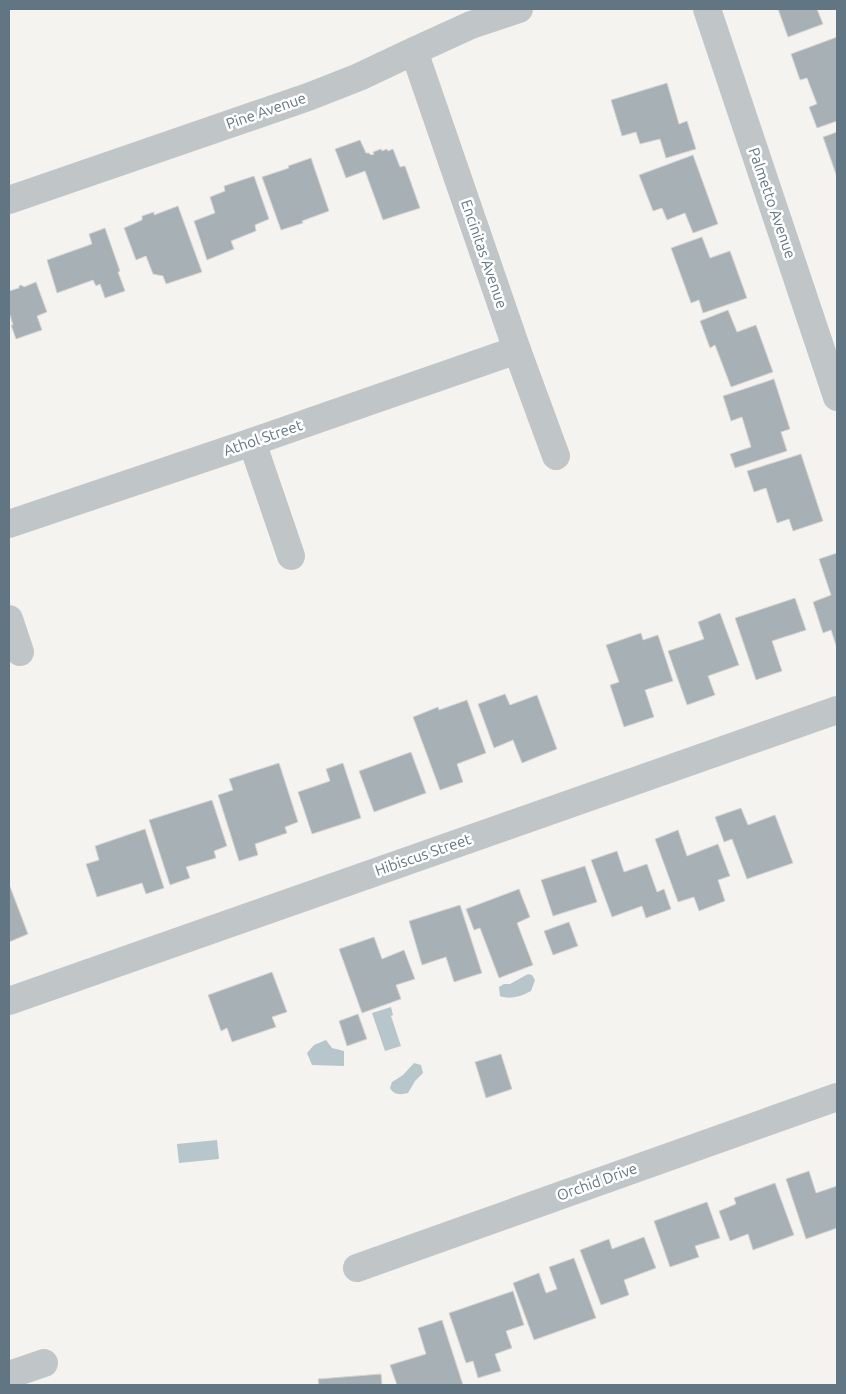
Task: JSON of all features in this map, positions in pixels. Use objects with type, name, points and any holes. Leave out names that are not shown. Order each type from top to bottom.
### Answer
[{"type":"street","name":"Pine Avenue","points":[[9,200],[308,97],[360,77],[414,50],[471,25],[518,9]]},
{"type":"street","name":"Palmetto Avenue","points":[[707,9],[837,397]]},
{"type":"street","name":"Encinitas Avenue","points":[[414,50],[517,350],[556,456]]},
{"type":"street","name":"Athol Street","points":[[9,524],[517,350]]},
{"type":"street","points":[[252,442],[291,556]]},
{"type":"street","points":[[9,619],[20,652]]},
{"type":"street","name":"Hibiscus Street","points":[[9,1001],[837,710]]},
{"type":"street","name":"Orchid Drive","points":[[357,1268],[837,1097]]},
{"type":"street","points":[[9,1375],[44,1364]]},
{"type":"shaded area","points":[[528,974],[532,975],[535,980],[531,991],[516,997],[500,996],[499,987],[504,984],[510,984]]},
{"type":"shaded area","points":[[391,1007],[393,1015],[391,1016],[401,1046],[385,1051],[372,1013]]},
{"type":"shaded area","points":[[326,1040],[332,1048],[344,1051],[344,1066],[312,1065],[307,1053],[314,1045]]},
{"type":"shaded area","points":[[414,1063],[421,1065],[423,1073],[415,1081],[408,1093],[400,1094],[393,1092],[390,1088],[392,1082],[403,1075]]},
{"type":"shaded area","points":[[217,1140],[219,1159],[179,1163],[177,1144]]},
{"type":"building","points":[[778,9],[817,9],[823,24],[788,37]]},
{"type":"building","points":[[837,37],[837,121],[817,128],[809,107],[817,104],[807,78],[800,80],[791,54]]},
{"type":"building","points":[[667,83],[679,124],[687,121],[696,149],[666,158],[660,139],[640,144],[636,132],[622,136],[611,100]]},
{"type":"building","points":[[837,132],[837,177],[823,137]]},
{"type":"building","points":[[360,140],[366,153],[371,155],[374,154],[373,152],[381,149],[382,151],[387,149],[388,151],[393,149],[400,167],[405,166],[420,208],[383,220],[365,171],[346,178],[335,149]]},
{"type":"building","points":[[693,155],[718,224],[693,233],[685,213],[667,220],[662,208],[653,211],[639,175]]},
{"type":"building","points":[[311,158],[329,211],[302,221],[303,223],[281,230],[262,177]]},
{"type":"building","points":[[254,176],[269,219],[255,225],[256,231],[231,241],[234,249],[207,260],[194,221],[215,213],[210,197],[225,191],[224,186]]},
{"type":"building","points":[[178,206],[202,272],[166,284],[163,276],[153,274],[146,256],[136,260],[124,228],[142,220],[142,216],[154,212],[154,215]]},
{"type":"building","points":[[105,228],[125,291],[105,298],[100,284],[96,286],[93,280],[57,293],[47,260],[92,244],[89,234]]},
{"type":"building","points":[[702,237],[710,258],[730,251],[747,298],[703,313],[699,300],[691,303],[671,248]]},
{"type":"building","points":[[36,282],[47,312],[37,316],[42,330],[16,339],[9,315],[9,291],[19,288],[21,285],[24,287]]},
{"type":"building","points":[[728,310],[737,332],[756,325],[773,372],[731,387],[715,345],[710,348],[700,321]]},
{"type":"building","points":[[774,379],[790,429],[781,432],[787,451],[735,468],[730,454],[751,447],[742,417],[731,421],[723,396]]},
{"type":"building","points":[[801,454],[823,521],[793,531],[789,519],[777,523],[766,488],[754,492],[747,471]]},
{"type":"building","points":[[837,553],[837,648],[831,630],[823,633],[813,602],[831,595],[819,559]]},
{"type":"building","points":[[795,598],[806,630],[772,641],[782,671],[756,680],[735,618]]},
{"type":"building","points":[[720,613],[739,665],[708,676],[715,695],[687,705],[668,651],[704,639],[698,622]]},
{"type":"building","points":[[641,633],[643,640],[658,635],[673,681],[645,690],[654,717],[624,727],[610,685],[619,682],[606,645]]},
{"type":"building","points":[[505,694],[510,705],[537,695],[557,749],[522,763],[513,740],[494,748],[478,704]]},
{"type":"building","points":[[467,700],[486,753],[457,764],[463,782],[440,790],[413,717],[438,707],[439,710]]},
{"type":"building","points":[[411,752],[426,793],[374,812],[359,771]]},
{"type":"building","points":[[279,763],[298,822],[285,827],[287,833],[255,844],[258,855],[239,861],[218,795],[233,790],[229,779]]},
{"type":"building","points":[[343,763],[361,818],[312,834],[298,792],[330,781],[326,769]]},
{"type":"building","points":[[212,800],[227,846],[214,851],[216,858],[186,867],[190,878],[170,885],[149,820]]},
{"type":"building","points":[[741,808],[748,825],[775,815],[793,863],[747,879],[732,839],[724,842],[715,817]]},
{"type":"building","points":[[145,829],[164,888],[146,894],[142,883],[97,897],[86,864],[99,860],[95,846]]},
{"type":"building","points":[[678,830],[687,856],[718,844],[730,876],[718,880],[725,901],[699,911],[694,897],[678,902],[655,839]]},
{"type":"building","points":[[617,851],[624,872],[647,864],[657,892],[664,889],[671,909],[646,918],[642,906],[612,917],[591,860]]},
{"type":"building","points":[[585,866],[597,902],[553,916],[541,880]]},
{"type":"building","points":[[9,884],[28,934],[9,942]]},
{"type":"building","points":[[519,889],[530,917],[517,923],[533,965],[499,978],[480,928],[474,930],[466,909]]},
{"type":"building","points":[[460,905],[482,973],[454,982],[446,957],[422,965],[409,921]]},
{"type":"building","points":[[569,922],[578,946],[553,955],[544,931]]},
{"type":"building","points":[[374,937],[382,959],[404,950],[415,979],[396,985],[401,999],[362,1013],[339,949]]},
{"type":"building","points":[[272,972],[287,1012],[272,1017],[276,1027],[232,1042],[227,1028],[221,1031],[208,995]]},
{"type":"building","points":[[358,1014],[367,1039],[347,1046],[339,1021]]},
{"type":"building","points":[[501,1054],[512,1089],[486,1098],[475,1062]]},
{"type":"building","points":[[809,1171],[816,1193],[837,1186],[837,1228],[806,1239],[786,1179]]},
{"type":"building","points":[[775,1183],[794,1235],[753,1250],[748,1234],[730,1241],[719,1211],[736,1204],[734,1198]]},
{"type":"building","points":[[707,1202],[720,1238],[695,1246],[699,1257],[670,1267],[654,1221]]},
{"type":"building","points":[[644,1237],[656,1268],[624,1280],[629,1295],[601,1305],[580,1250],[609,1239],[612,1249]]},
{"type":"building","points":[[574,1258],[596,1318],[534,1340],[513,1283],[539,1273],[546,1293],[557,1289],[549,1267]]},
{"type":"building","points":[[513,1291],[524,1325],[506,1331],[512,1348],[495,1354],[501,1371],[478,1378],[473,1361],[466,1363],[449,1313]]},
{"type":"building","points":[[442,1320],[463,1385],[397,1385],[390,1365],[426,1354],[418,1328]]},
{"type":"building","points":[[381,1374],[382,1385],[319,1385],[318,1379]]}]
